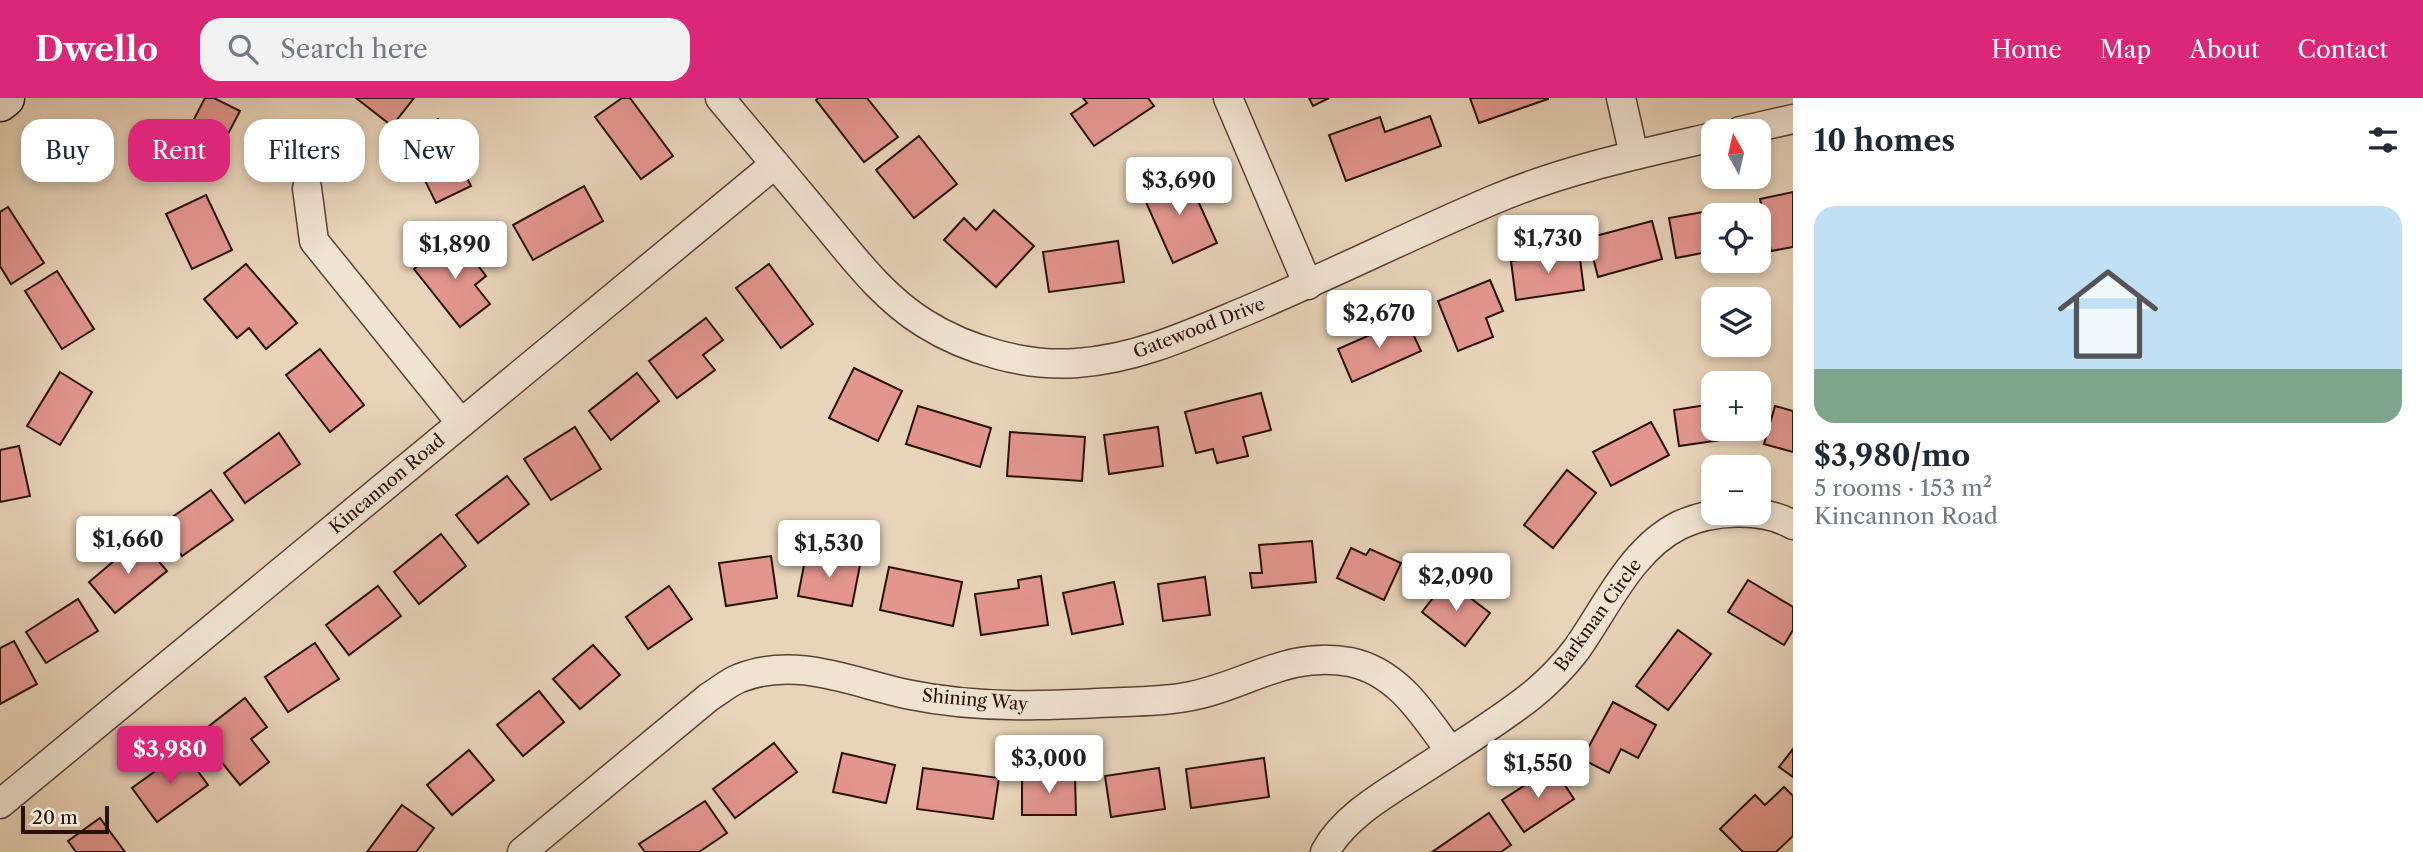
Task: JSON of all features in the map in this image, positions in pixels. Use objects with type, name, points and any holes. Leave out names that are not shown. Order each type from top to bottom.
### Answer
[{"type":"main road","points":[[0,102],[5,98]]},
{"type":"street","name":"Gatewood Drive","points":[[720,98],[891,298],[923,323],[959,342],[998,354],[1037,361],[1075,363],[1122,357],[1158,347],[1308,285],[1495,199],[1634,155],[1701,140]]},
{"type":"street","points":[[1228,98],[1308,285]]},
{"type":"street","points":[[1621,98],[1634,155]]},
{"type":"street","points":[[1771,124],[1793,119]]},
{"type":"street","name":"Kincannon Road","points":[[0,804],[775,164]]},
{"type":"street","points":[[307,188],[314,242],[461,423]]},
{"type":"street","name":"Barkman Circle","points":[[1325,852],[1348,823],[1379,798],[1531,696],[1556,674],[1574,653],[1635,562],[1658,538],[1703,516],[1760,514],[1793,525]]},
{"type":"street","name":"Shining Way","points":[[522,852],[709,697],[738,679],[765,670],[793,668],[823,672],[908,694],[966,702],[1038,705],[1185,698],[1303,660],[1328,659],[1353,663],[1401,686],[1450,751]]},
{"type":"building","points":[[205,98],[214,98],[240,111],[230,130],[230,119],[194,119]]},
{"type":"building","points":[[356,98],[414,98],[398,119],[383,119]]},
{"type":"building","points":[[622,98],[630,98],[673,156],[641,179],[595,117]]},
{"type":"building","points":[[867,98],[898,137],[864,162],[816,100]]},
{"type":"building","points":[[1083,98],[1148,98],[1154,106],[1094,146],[1071,114],[1087,103]]},
{"type":"building","points":[[1309,98],[1329,98],[1313,106]]},
{"type":"building","points":[[1470,98],[1548,98],[1548,99],[1479,123]]},
{"type":"building","points":[[1430,116],[1441,146],[1346,181],[1329,135],[1380,117],[1385,132]]},
{"type":"building","points":[[919,136],[957,184],[914,218],[876,170]]},
{"type":"building","points":[[1185,172],[1217,243],[1173,263],[1141,191]]},
{"type":"building","points":[[426,182],[469,182],[471,186],[436,203]]},
{"type":"building","points":[[584,186],[603,221],[533,260],[513,225]]},
{"type":"building","points":[[1793,192],[1793,247],[1771,251],[1771,203],[1761,203],[1760,199]]},
{"type":"building","points":[[206,195],[232,250],[192,269],[166,214]]},
{"type":"building","points":[[8,207],[44,263],[11,284],[0,266],[0,212]]},
{"type":"building","points":[[994,210],[1034,246],[996,287],[944,240],[964,218],[976,230]]},
{"type":"building","points":[[1701,212],[1701,253],[1676,258],[1669,218]]},
{"type":"building","points":[[1652,221],[1662,259],[1598,277],[1588,238]]},
{"type":"building","points":[[456,237],[486,276],[475,285],[490,304],[460,327],[414,269]]},
{"type":"building","points":[[1118,241],[1124,282],[1049,292],[1043,252]]},
{"type":"building","points":[[1579,251],[1584,290],[1516,300],[1511,261]]},
{"type":"building","points":[[246,264],[297,323],[266,349],[249,328],[237,338],[204,299]]},
{"type":"building","points":[[769,264],[813,324],[781,348],[736,288]]},
{"type":"building","points":[[57,271],[94,329],[62,349],[25,291]]},
{"type":"building","points":[[1490,280],[1503,311],[1486,318],[1493,337],[1458,351],[1438,301]]},
{"type":"building","points":[[706,318],[723,340],[703,355],[715,370],[677,398],[649,361]]},
{"type":"building","points":[[1406,319],[1421,351],[1352,382],[1338,349]]},
{"type":"building","points":[[320,349],[364,405],[330,432],[286,375]]},
{"type":"building","points":[[854,368],[902,391],[878,441],[829,418]]},
{"type":"building","points":[[60,372],[92,392],[60,445],[27,426]]},
{"type":"building","points":[[637,373],[659,401],[611,440],[589,411]]},
{"type":"building","points":[[1261,393],[1271,430],[1243,437],[1248,456],[1217,463],[1213,449],[1196,453],[1185,412]]},
{"type":"building","points":[[918,406],[991,428],[980,467],[906,444]]},
{"type":"building","points":[[1701,406],[1701,441],[1714,441],[1679,446],[1674,410]]},
{"type":"building","points":[[1775,406],[1793,411],[1793,452],[1764,444],[1765,441],[1771,441],[1771,420]]},
{"type":"building","points":[[1651,422],[1669,455],[1611,486],[1593,452]]},
{"type":"building","points":[[575,427],[601,469],[551,500],[524,459]]},
{"type":"building","points":[[1158,427],[1163,466],[1109,474],[1104,435]]},
{"type":"building","points":[[1010,432],[1085,437],[1082,481],[1007,476]]},
{"type":"building","points":[[279,433],[300,464],[245,503],[224,473]]},
{"type":"building","points":[[19,446],[30,496],[0,502],[0,450]]},
{"type":"building","points":[[1567,470],[1596,493],[1553,548],[1524,525]]},
{"type":"building","points":[[507,476],[529,504],[478,543],[456,515]]},
{"type":"building","points":[[211,490],[233,520],[182,556],[161,525]]},
{"type":"building","points":[[441,534],[466,566],[419,604],[394,572]]},
{"type":"building","points":[[140,539],[167,571],[115,613],[89,582]]},
{"type":"building","points":[[1312,541],[1316,582],[1252,588],[1250,573],[1262,573],[1259,545]]},
{"type":"building","points":[[1351,548],[1366,555],[1370,549],[1401,563],[1384,600],[1337,578]]},
{"type":"building","points":[[806,555],[860,565],[852,606],[798,596]]},
{"type":"building","points":[[771,556],[777,598],[726,606],[719,563]]},
{"type":"building","points":[[889,567],[962,582],[953,626],[880,610]]},
{"type":"building","points":[[1041,576],[1048,625],[981,635],[975,594],[1019,588],[1018,580]]},
{"type":"building","points":[[1205,577],[1210,615],[1163,621],[1158,584]]},
{"type":"building","points":[[1447,580],[1490,613],[1465,646],[1422,612]]},
{"type":"building","points":[[1748,580],[1793,607],[1793,630],[1784,645],[1728,612]]},
{"type":"building","points":[[1114,582],[1123,624],[1072,634],[1063,593]]},
{"type":"building","points":[[378,586],[401,616],[349,655],[326,625]]},
{"type":"building","points":[[669,586],[692,619],[648,649],[626,617]]},
{"type":"building","points":[[78,599],[98,631],[46,663],[26,632]]},
{"type":"building","points":[[1678,630],[1711,654],[1668,710],[1636,686]]},
{"type":"building","points":[[14,641],[37,684],[0,704],[0,648]]},
{"type":"building","points":[[315,643],[339,679],[288,712],[265,677]]},
{"type":"building","points":[[593,645],[620,675],[580,709],[553,679]]},
{"type":"building","points":[[539,691],[564,722],[523,756],[497,725]]},
{"type":"building","points":[[245,698],[267,727],[251,739],[269,762],[240,785],[199,734]]},
{"type":"building","points":[[1613,702],[1656,725],[1638,758],[1621,749],[1609,773],[1582,759]]},
{"type":"building","points":[[774,743],[797,772],[735,818],[713,789]]},
{"type":"building","points":[[1793,749],[1793,777],[1779,767]]},
{"type":"building","points":[[469,750],[494,780],[452,815],[427,785]]},
{"type":"building","points":[[183,751],[208,785],[157,822],[132,788]]},
{"type":"building","points":[[842,753],[895,765],[886,803],[833,792]]},
{"type":"building","points":[[1264,758],[1269,797],[1191,808],[1186,769]]},
{"type":"building","points":[[1553,767],[1574,799],[1524,832],[1502,800]]},
{"type":"building","points":[[923,768],[999,778],[993,819],[917,809]]},
{"type":"building","points":[[1159,768],[1165,809],[1111,817],[1105,776]]},
{"type":"building","points":[[1022,775],[1075,775],[1076,815],[1022,815]]},
{"type":"building","points":[[1784,787],[1793,796],[1793,836],[1776,852],[1743,852],[1720,829],[1755,795],[1765,805]]},
{"type":"building","points":[[705,801],[727,833],[699,852],[645,852],[639,844]]},
{"type":"building","points":[[402,805],[434,828],[416,852],[367,852]]},
{"type":"building","points":[[1489,813],[1511,845],[1501,852],[1432,852]]},
{"type":"building","points":[[100,818],[125,852],[76,852],[68,841]]}]
